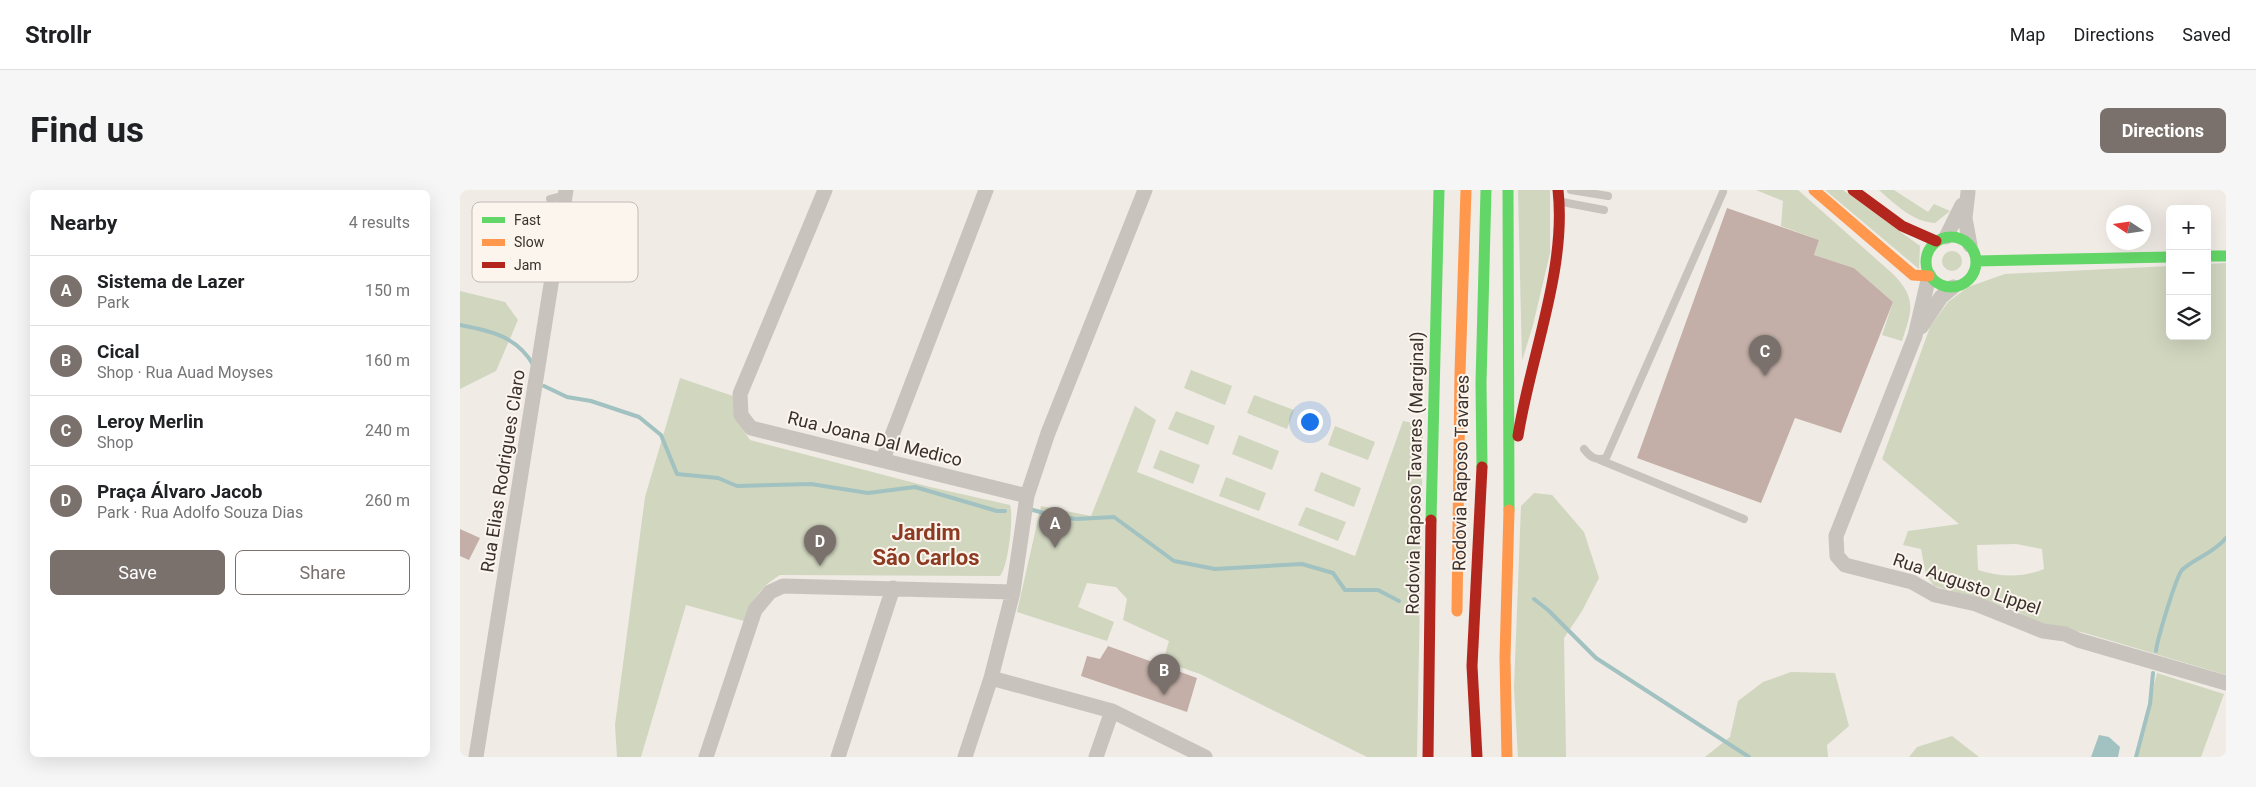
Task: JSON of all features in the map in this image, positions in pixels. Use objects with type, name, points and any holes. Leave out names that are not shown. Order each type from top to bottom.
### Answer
[{"type":"main road","name":"Rodovia Raposo Tavares (Marginal)","points":[[1428,757],[1428,628],[1439,190]]},
{"type":"main road","name":"Rodovia Raposo Tavares","points":[[1456,625],[1460,373],[1466,190]]},
{"type":"main road","name":"Rodovia Raposo Tavares","points":[[1477,757],[1472,666],[1482,486],[1481,383],[1486,190]]},
{"type":"main road","points":[[1507,757],[1505,658],[1508,508],[1508,190]]},
{"type":"main road","points":[[1814,190],[1913,274],[1929,276],[1939,284],[1953,287],[1967,282],[1972,276],[1976,261],[1970,245],[1959,237],[1923,238],[1882,214],[1853,190]]},
{"type":"main road","points":[[1508,508],[1526,386],[1547,310],[1556,264],[1559,196]]},
{"type":"main road","points":[[1929,276],[1926,260],[1927,253],[1941,239]]},
{"type":"main road","points":[[2211,256],[2226,256]]},
{"type":"main road","points":[[1976,261],[2166,257]]},
{"type":"main road","points":[[1473,627],[1482,666],[1487,757]]},
{"type":"street","name":"Rua Joana Dal Medico","points":[[824,190],[740,394],[741,415],[751,428],[1027,496]]},
{"type":"street","points":[[882,459],[986,190]]},
{"type":"street","points":[[965,757],[991,678],[1013,592],[1027,496],[1048,433],[1145,190]]},
{"type":"street","points":[[1941,239],[1952,228],[1968,191]]},
{"type":"street","points":[[1968,191],[1964,218],[1970,245]]},
{"type":"street","name":"Rua Augusto Lippel","points":[[1913,274],[1920,303],[1914,336]]},
{"type":"street","name":"Rua Augusto Lippel","points":[[1929,276],[1914,336],[1836,536],[1837,556],[1845,566],[1912,582],[1935,595],[1976,604],[2043,631],[2064,634],[2078,640],[2226,683]]},
{"type":"street","name":"Rua Elias Rodrigues Claro","points":[[476,757],[547,282]]},
{"type":"street","name":"Rua Augusto Lippel","points":[[1914,336],[1941,297],[1953,287]]},
{"type":"street","points":[[706,757],[755,610],[770,592],[783,586],[1013,592]]},
{"type":"street","points":[[838,757],[893,588]]},
{"type":"street","points":[[991,678],[1112,711],[1205,757]]},
{"type":"street","points":[[1096,757],[1112,711]]},
{"type":"lane","points":[[1571,190],[1608,196]]},
{"type":"lane","points":[[1600,460],[1606,458],[1723,192]]},
{"type":"lane","points":[[1559,196],[1604,210]]},
{"type":"lane","points":[[1584,449],[1589,456],[1744,519]]},
{"type":"green space","points":[[1518,190],[1550,190],[1550,253],[1533,325],[1522,361]]},
{"type":"green space","points":[[1756,190],[1798,190],[1893,274],[1906,291],[1910,305],[1910,313],[1902,341],[1882,335],[1893,302],[1854,268],[1814,255],[1819,240],[1781,226],[1783,201]]},
{"type":"green space","points":[[1825,190],[1843,190],[1920,246],[1919,269]]},
{"type":"green space","points":[[1879,190],[1894,190],[1928,212],[1934,204],[1950,211],[1935,223],[1927,222],[1912,216]]},
{"type":"green space","points":[[1948,251],[1956,251],[1962,257],[1962,265],[1956,271],[1948,271],[1942,265],[1942,257]]},
{"type":"green space","points":[[2226,263],[2226,675],[2085,633],[2038,623],[2013,609],[1934,586],[1926,575],[1921,549],[1903,545],[1908,531],[1959,524],[1882,459],[1930,327],[1948,302],[1968,287],[2005,274],[2166,266],[2166,340],[2211,340],[2211,264]],"holes":[[[2016,544],[2042,549],[2044,569],[2028,574],[2011,576],[1978,570],[1977,545]]]},
{"type":"green space","points":[[460,291],[505,302],[518,320],[496,371],[460,389]]},
{"type":"green space","points":[[1191,370],[1232,386],[1225,405],[1184,388]]},
{"type":"green space","points":[[680,378],[733,396],[737,421],[750,440],[930,487],[1010,505],[1010,542],[1006,563],[1000,576],[780,575],[762,589],[750,606],[744,621],[686,605],[641,757],[617,757],[615,725],[645,497]]},
{"type":"green space","points":[[1254,395],[1294,410],[1287,429],[1247,413]]},
{"type":"green space","points":[[1135,406],[1156,420],[1137,472],[1355,556],[1403,421],[1419,424],[1423,430],[1417,757],[1367,757],[1200,674],[1163,661],[1169,641],[1123,620],[1127,599],[1116,587],[1087,583],[1078,607],[1114,622],[1107,641],[1017,612],[1041,506],[1091,516]]},
{"type":"green space","points":[[1176,411],[1215,426],[1208,445],[1168,429]]},
{"type":"green space","points":[[1335,426],[1375,442],[1368,460],[1328,445]]},
{"type":"green space","points":[[1239,435],[1279,451],[1272,470],[1232,454]]},
{"type":"green space","points":[[1160,450],[1200,465],[1193,484],[1153,468]]},
{"type":"green space","points":[[1321,472],[1361,488],[1354,507],[1314,491]]},
{"type":"green space","points":[[1226,477],[1266,493],[1259,511],[1219,496]]},
{"type":"green space","points":[[1534,493],[1552,495],[1584,532],[1599,578],[1582,611],[1564,638],[1566,757],[1518,757],[1514,688],[1521,506]]},
{"type":"green space","points":[[1306,507],[1346,522],[1338,541],[1298,525]]},
{"type":"green space","points":[[1791,672],[1835,673],[1849,726],[1827,745],[1828,757],[1705,757],[1730,737],[1738,701],[1763,682]]},
{"type":"green space","points":[[2157,673],[2224,694],[2201,757],[2136,757]]},
{"type":"green space","points":[[1952,736],[1979,757],[1909,757],[1917,747]]},
{"type":"water","points":[[2099,735],[2109,737],[2120,747],[2118,757],[2091,757]]},
{"type":"building","points":[[1727,208],[1819,240],[1814,255],[1854,268],[1893,302],[1841,433],[1795,418],[1761,503],[1637,458]]},
{"type":"building","points":[[460,529],[480,538],[469,560],[460,556]]},
{"type":"building","points":[[1108,646],[1197,678],[1187,712],[1081,676],[1087,656],[1100,659]]},
{"type":"waterway","points":[[460,325],[502,336],[520,348],[534,366]]},
{"type":"waterway","points":[[544,386],[567,397],[591,401],[639,417],[661,435],[677,474],[718,478],[737,486],[811,484],[868,493],[915,487],[997,511],[1005,511]]},
{"type":"waterway","points":[[1033,510],[1076,519],[1114,517],[1174,561],[1215,569],[1302,564],[1333,573],[1345,590],[1378,590],[1399,601]]},
{"type":"waterway","points":[[2156,651],[2167,609],[2182,570],[2215,548],[2226,538]]},
{"type":"waterway","points":[[1534,599],[1548,610],[1596,658],[1749,757]]},
{"type":"waterway","points":[[2136,757],[2150,704],[2153,673]]},
{"type":"traffic: fast","points":[[1431,520],[1439,190]]},
{"type":"traffic: fast","points":[[1482,467],[1481,383],[1486,190]]},
{"type":"traffic: fast","points":[[1508,190],[1509,510]]},
{"type":"traffic: fast","points":[[1946,237],[1956,237],[1969,244],[1976,257],[1976,262],[1976,267],[1969,280],[1956,287],[1946,287],[1937,283],[1930,276],[1926,267],[1926,257],[1930,248],[1937,241],[1946,237]]},
{"type":"traffic: fast","points":[[2211,256],[2226,256]]},
{"type":"traffic: fast","points":[[1976,261],[2166,257]]},
{"type":"traffic: slow","points":[[1457,611],[1460,373],[1466,190]]},
{"type":"traffic: slow","points":[[1814,190],[1913,275],[1929,276]]},
{"type":"traffic: slow","points":[[1507,757],[1505,658],[1509,510]]},
{"type":"traffic: jam","points":[[1518,436],[1552,282],[1557,251],[1558,190]]},
{"type":"traffic: jam","points":[[1853,190],[1902,226],[1936,241]]},
{"type":"traffic: jam","points":[[1477,757],[1472,666],[1482,467]]},
{"type":"traffic: jam","points":[[1428,757],[1431,520]]},
{"type":"place","name":"Leroy Merlin","points":[[1765,376]]},
{"type":"place","name":"Sistema de Lazer","points":[[1055,548]]},
{"type":"place","name":"Praça Álvaro Jacob","points":[[820,566]]},
{"type":"place","name":"Cical","points":[[1164,695]]},
{"type":"district","name":"Jardim São Carlos","points":[[926,545]]}]
